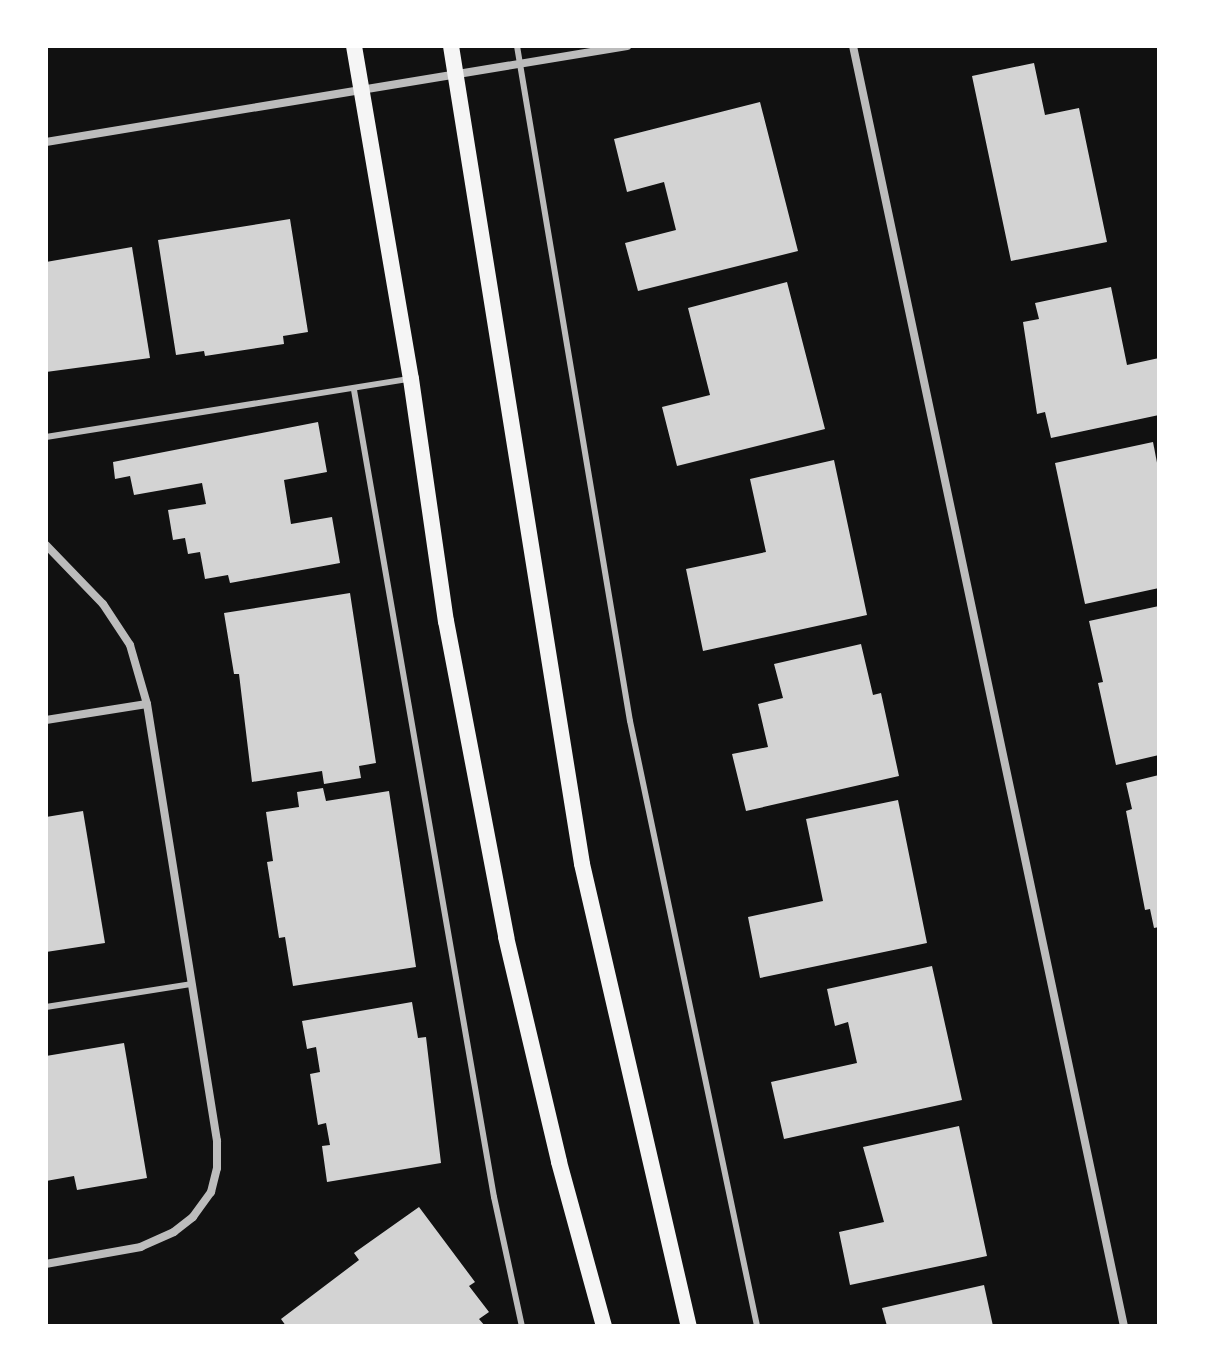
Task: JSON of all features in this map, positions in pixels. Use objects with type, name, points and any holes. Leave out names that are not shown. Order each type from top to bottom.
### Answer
[{"type":"main road","points":[[354,46],[411,379],[446,621],[506,937],[559,1162],[604,1326]]},
{"type":"main road","points":[[451,46],[582,864],[689,1326]]},
{"type":"street","points":[[46,142],[627,46]]},
{"type":"street","points":[[853,46],[1124,1326]]},
{"type":"street","points":[[46,545],[103,604],[123,635],[147,704],[217,1141],[217,1168],[211,1192],[193,1217],[174,1232],[141,1247],[46,1264]]},
{"type":"street","points":[[46,720],[147,704]]},
{"type":"lane","points":[[517,46],[630,721],[757,1326]]},
{"type":"lane","points":[[46,437],[411,379]]},
{"type":"lane","points":[[354,390],[494,1197],[522,1326]]},
{"type":"lane","points":[[46,1007],[192,984]]},
{"type":"building","points":[[1034,63],[1045,115],[1079,108],[1107,242],[1011,261],[972,76]]},
{"type":"building","points":[[760,102],[798,251],[638,291],[625,243],[676,230],[664,182],[627,192],[614,139]]},
{"type":"building","points":[[290,219],[308,332],[283,336],[284,344],[205,356],[204,351],[176,355],[158,240]]},
{"type":"building","points":[[132,247],[150,358],[46,372],[46,262]]},
{"type":"building","points":[[787,282],[825,429],[677,466],[662,407],[710,395],[688,308]]},
{"type":"building","points":[[1111,287],[1127,365],[1159,358],[1159,415],[1051,438],[1045,412],[1037,414],[1023,322],[1039,319],[1035,303]]},
{"type":"building","points":[[318,422],[327,472],[284,480],[291,524],[332,517],[340,563],[230,583],[228,575],[205,579],[200,552],[188,554],[185,538],[173,540],[168,510],[206,504],[202,483],[134,495],[130,476],[115,479],[113,462]]},
{"type":"building","points":[[1153,442],[1159,473],[1159,588],[1085,604],[1055,463]]},
{"type":"building","points":[[834,460],[867,615],[703,651],[686,569],[766,552],[750,479]]},
{"type":"building","points":[[350,593],[376,763],[359,766],[361,778],[324,784],[322,771],[252,782],[239,674],[234,674],[224,613]]},
{"type":"building","points":[[1159,606],[1159,755],[1116,765],[1098,683],[1103,682],[1089,621]]},
{"type":"building","points":[[861,644],[873,695],[881,693],[899,776],[746,811],[732,754],[768,747],[758,704],[783,698],[774,664]]},
{"type":"building","points":[[1159,775],[1159,927],[1154,928],[1150,909],[1145,910],[1126,811],[1132,809],[1126,783]]},
{"type":"building","points":[[323,788],[326,801],[389,791],[416,967],[293,986],[285,937],[279,938],[267,862],[273,861],[266,812],[299,807],[297,792]]},
{"type":"building","points":[[898,800],[927,943],[760,978],[748,917],[823,901],[806,819]]},
{"type":"building","points":[[83,811],[105,943],[46,952],[46,817]]},
{"type":"building","points":[[932,966],[962,1100],[784,1139],[771,1082],[857,1063],[848,1022],[835,1026],[827,989]]},
{"type":"building","points":[[412,1002],[418,1038],[426,1037],[441,1163],[327,1182],[322,1146],[330,1145],[326,1123],[318,1125],[310,1074],[320,1072],[316,1047],[307,1049],[302,1021]]},
{"type":"building","points":[[124,1043],[147,1178],[77,1190],[74,1176],[46,1181],[46,1056]]},
{"type":"building","points":[[959,1126],[987,1256],[850,1285],[839,1232],[884,1222],[863,1147]]},
{"type":"building","points":[[419,1207],[475,1282],[469,1286],[489,1312],[479,1319],[485,1326],[286,1326],[281,1319],[359,1260],[354,1253]]},
{"type":"building","points":[[984,1285],[993,1326],[887,1326],[882,1308]]}]
